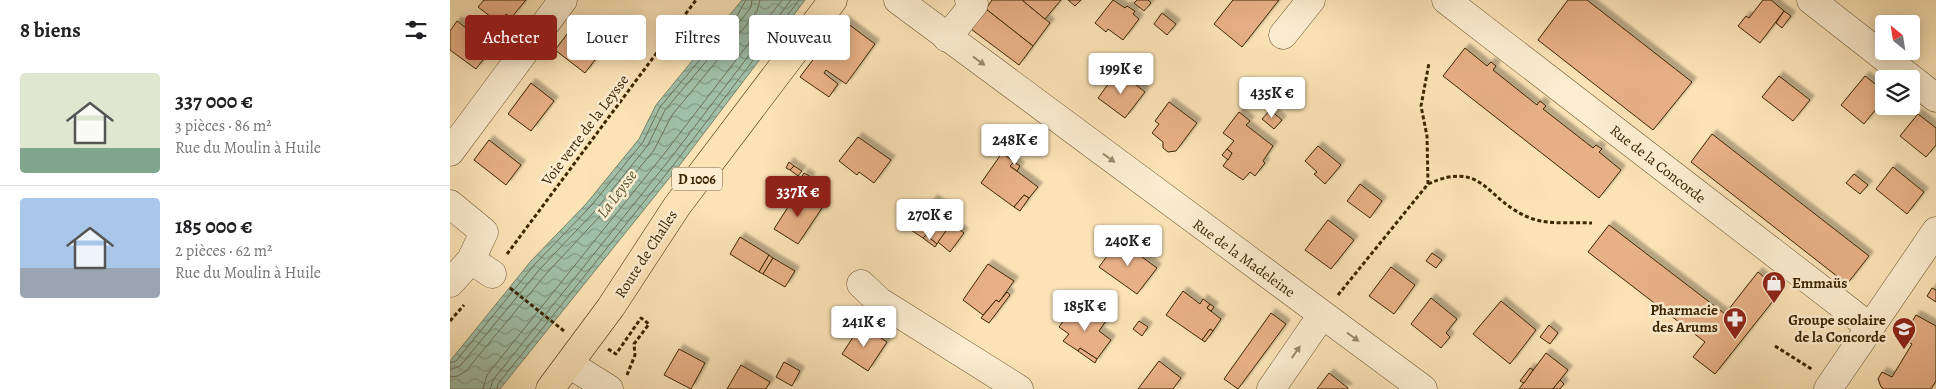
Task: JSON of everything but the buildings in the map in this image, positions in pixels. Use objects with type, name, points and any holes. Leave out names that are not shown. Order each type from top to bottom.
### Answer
[{"type":"main road","name":"Route de Challes","points":[[550,389],[569,364],[575,333],[611,307],[677,206],[833,0]]},
{"type":"street","points":[[450,152],[563,0]]},
{"type":"street","name":"Rue de la Madeleine","points":[[898,0],[1423,389]]},
{"type":"street","points":[[948,38],[974,4],[969,0]]},
{"type":"street","points":[[1283,35],[1311,0]]},
{"type":"street","name":"Rue de la Concorde","points":[[1446,0],[1870,328]]},
{"type":"street","points":[[1811,0],[1936,98]]},
{"type":"street","points":[[450,204],[484,232],[481,267],[450,283]]},
{"type":"street","points":[[1830,386],[1936,231]]},
{"type":"street","points":[[861,284],[879,301],[1019,389]]},
{"type":"street","points":[[1271,389],[1322,315]]},
{"type":"street","points":[[569,364],[617,385]]},
{"type":"path","name":"Voie verte de la Leysse","points":[[481,267],[696,0]]},
{"type":"path","points":[[1428,184],[1427,136],[1421,106],[1429,63]]},
{"type":"path","points":[[1322,315],[1428,184],[1446,176],[1461,175],[1474,179],[1512,208],[1529,217],[1546,222],[1592,223]]},
{"type":"path","points":[[481,267],[575,333],[616,354],[642,318],[649,324],[634,344],[636,355],[617,385]]},
{"type":"path","points":[[1775,346],[1830,386]]},
{"type":"water","name":"La Leysse","points":[[742,0],[805,0],[794,15],[749,15],[749,60],[759,60],[679,166],[500,389],[450,389],[450,361],[531,261],[586,204],[639,139],[656,105],[693,60],[739,60],[739,15],[730,15]]},
{"type":"place","name":"Emmaüs","points":[[1774,304]]},
{"type":"place","name":"Pharmacie des Arums","points":[[1735,340]]},
{"type":"place","name":"Groupe scolaire de la Concorde","points":[[1904,350]]}]
